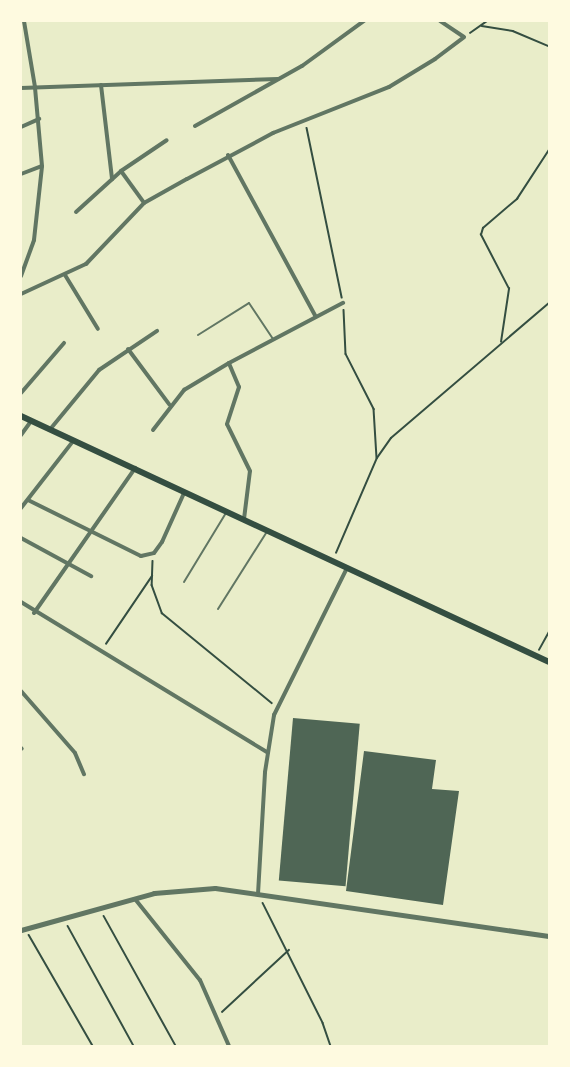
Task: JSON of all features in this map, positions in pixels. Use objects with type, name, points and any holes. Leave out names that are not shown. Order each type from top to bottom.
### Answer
[{"type":"main road","points":[[21,416],[52,427],[184,492],[333,559],[549,662]]},
{"type":"street","points":[[21,276],[34,240],[42,166],[35,87],[23,21]]},
{"type":"street","points":[[195,126],[278,79],[364,21]]},
{"type":"street","points":[[21,294],[65,275],[96,256],[144,203],[228,155],[305,120],[395,84],[464,37],[440,21]]},
{"type":"street","points":[[21,88],[278,79]]},
{"type":"street","points":[[101,85],[112,179]]},
{"type":"street","points":[[21,126],[39,119]]},
{"type":"street","points":[[76,212],[121,171],[167,140]]},
{"type":"street","points":[[228,155],[316,317]]},
{"type":"street","points":[[21,174],[42,166]]},
{"type":"street","points":[[121,171],[144,203]]},
{"type":"street","points":[[65,275],[98,329]]},
{"type":"street","points":[[153,430],[169,404],[184,390],[229,363],[343,303]]},
{"type":"street","points":[[52,427],[92,378],[128,349],[157,331]]},
{"type":"street","points":[[21,393],[64,343]]},
{"type":"street","points":[[128,349],[169,404]]},
{"type":"street","points":[[229,363],[238,387],[227,424],[250,471],[243,519]]},
{"type":"street","points":[[21,435],[32,419]]},
{"type":"street","points":[[21,508],[75,439]]},
{"type":"street","points":[[34,613],[136,467]]},
{"type":"street","points":[[28,500],[129,554],[154,553],[168,533],[184,492]]},
{"type":"street","points":[[21,538],[68,566],[91,576]]},
{"type":"street","points":[[258,894],[268,753],[277,708],[348,566]]},
{"type":"street","points":[[21,602],[34,613],[268,753]]},
{"type":"street","points":[[21,691],[75,753],[84,774]]},
{"type":"street","points":[[23,930],[135,898],[200,888],[258,894],[296,903],[549,936]]},
{"type":"street","points":[[135,898],[200,980],[229,1046]]},
{"type":"lane","points":[[198,335],[249,303],[273,339]]},
{"type":"lane","points":[[184,582],[226,511]]},
{"type":"lane","points":[[218,609],[268,530]]},
{"type":"path","points":[[464,37],[487,21]]},
{"type":"path","points":[[482,26],[513,31],[549,46]]},
{"type":"path","points":[[305,120],[343,303],[346,354],[374,409],[377,459]]},
{"type":"path","points":[[501,343],[508,289],[481,236],[483,228],[517,199],[549,150]]},
{"type":"path","points":[[333,559],[377,459],[411,417],[549,303]]},
{"type":"path","points":[[154,553],[152,575],[154,596],[162,613],[277,708]]},
{"type":"path","points":[[101,653],[152,575]]},
{"type":"path","points":[[536,656],[549,632]]},
{"type":"path","points":[[258,894],[289,950],[331,1046]]},
{"type":"path","points":[[99,908],[176,1046]]},
{"type":"path","points":[[64,918],[134,1046]]},
{"type":"path","points":[[23,930],[68,996],[93,1046]]},
{"type":"path","points":[[217,1016],[289,950]]},
{"type":"building","points":[[293,718],[360,724],[346,886],[279,880]]},
{"type":"building","points":[[364,751],[436,760],[432,789],[459,791],[443,905],[346,891]]}]
